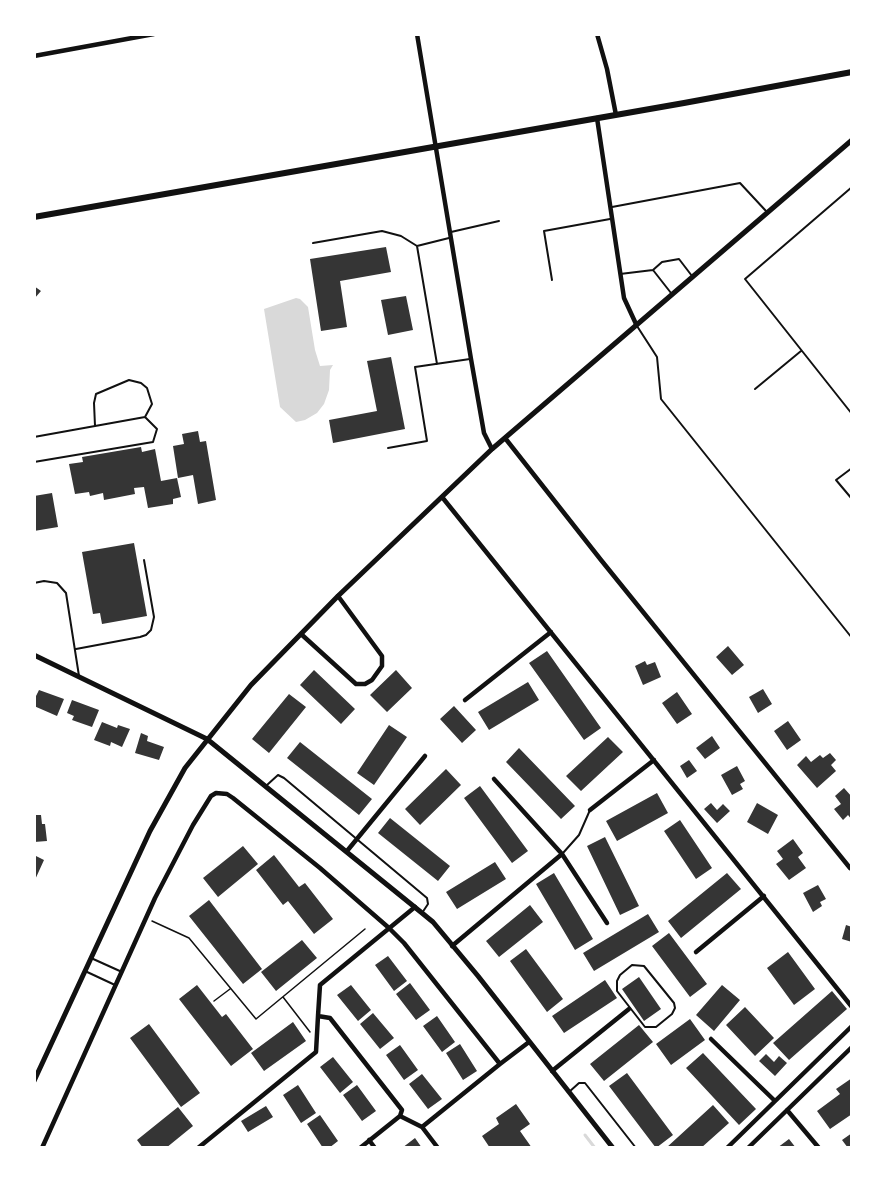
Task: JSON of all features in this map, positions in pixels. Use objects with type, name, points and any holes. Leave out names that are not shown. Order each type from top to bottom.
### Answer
[{"type":"main road","points":[[34,217],[852,72]]},
{"type":"street","points":[[34,56],[154,34]]},
{"type":"street","points":[[417,34],[484,433],[492,450]]},
{"type":"street","points":[[597,34],[616,115]]},
{"type":"street","points":[[597,118],[624,298],[636,324]]},
{"type":"street","points":[[34,1081],[150,831],[185,768],[251,684],[338,596],[505,438],[852,140]]},
{"type":"street","points":[[505,438],[851,869]]},
{"type":"street","points":[[442,497],[852,1007]]},
{"type":"street","points":[[301,634],[356,684],[365,684],[372,680],[382,666],[382,656],[338,596]]},
{"type":"street","points":[[465,700],[551,632]]},
{"type":"street","points":[[34,655],[207,739],[415,907],[452,946],[613,1148]]},
{"type":"street","points":[[347,851],[425,756]]},
{"type":"street","points":[[590,810],[654,760]]},
{"type":"street","points":[[494,779],[562,854],[607,923]]},
{"type":"street","points":[[42,1148],[146,918],[193,825],[211,796],[216,793],[227,794],[320,868],[389,928],[500,1064]]},
{"type":"street","points":[[452,946],[562,854]]},
{"type":"street","points":[[696,952],[764,897]]},
{"type":"street","points":[[198,1148],[316,1052],[320,985],[415,907]]},
{"type":"street","points":[[552,1071],[629,1009]]},
{"type":"street","points":[[318,1016],[330,1018],[402,1110],[400,1116],[360,1148]]},
{"type":"street","points":[[727,1148],[852,1026]]},
{"type":"street","points":[[711,1039],[775,1101]]},
{"type":"street","points":[[422,1128],[529,1042]]},
{"type":"street","points":[[748,1148],[852,1047]]},
{"type":"street","points":[[786,1110],[819,1148]]},
{"type":"street","points":[[400,1116],[422,1128],[438,1148]]},
{"type":"street","points":[[369,1140],[375,1148]]},
{"type":"lane","points":[[611,207],[740,183],[768,213]]},
{"type":"lane","points":[[852,187],[745,279],[852,414]]},
{"type":"lane","points":[[552,280],[544,231],[613,219]]},
{"type":"lane","points":[[313,243],[382,231],[401,237],[417,246],[499,221]]},
{"type":"lane","points":[[417,246],[438,364]]},
{"type":"lane","points":[[620,274],[653,270],[662,262],[679,258],[693,277]]},
{"type":"lane","points":[[653,270],[672,295]]},
{"type":"lane","points":[[636,324],[657,357],[661,399],[852,638]]},
{"type":"lane","points":[[755,389],[801,351]]},
{"type":"lane","points":[[388,448],[427,441],[415,367],[471,359]]},
{"type":"lane","points":[[95,426],[96,394],[129,380],[141,383],[147,388],[152,404],[145,417]]},
{"type":"lane","points":[[34,437],[145,417]]},
{"type":"lane","points":[[34,462],[153,442],[157,429],[145,417]]},
{"type":"lane","points":[[852,468],[836,480],[852,499]]},
{"type":"lane","points":[[76,649],[140,637],[151,630],[153,617],[144,560]]},
{"type":"lane","points":[[34,583],[44,581],[57,583],[66,593],[79,677]]},
{"type":"lane","points":[[266,786],[278,775],[284,778],[427,898],[428,904],[422,913]]},
{"type":"lane","points":[[562,854],[579,835],[590,810]]},
{"type":"lane","points":[[91,958],[122,972]]},
{"type":"lane","points":[[632,965],[644,966],[674,1003],[675,1008],[672,1014],[656,1027],[651,1028],[645,1027],[629,1009],[617,991],[617,981],[623,971],[632,965]]},
{"type":"lane","points":[[85,971],[115,985]]},
{"type":"lane","points":[[569,1092],[579,1083],[585,1083],[636,1148]]},
{"type":"path","points":[[146,918],[189,938],[256,1019],[365,929]]},
{"type":"path","points":[[214,1001],[231,988]]},
{"type":"path","points":[[283,997],[310,1033]]},
{"type":"shaded area","points":[[296,298],[308,307],[320,366],[333,365],[324,404],[317,413],[296,422],[280,407],[264,309]]},
{"type":"building","points":[[386,247],[391,272],[340,281],[347,327],[321,331],[310,259]]},
{"type":"building","points":[[34,286],[41,291],[34,299]]},
{"type":"building","points":[[406,296],[413,330],[388,335],[381,300]]},
{"type":"building","points":[[391,357],[405,429],[333,443],[329,420],[377,411],[367,361]]},
{"type":"building","points":[[198,431],[200,442],[206,441],[216,500],[198,504],[193,475],[178,478],[173,446],[184,444],[182,434]]},
{"type":"building","points":[[141,447],[142,452],[155,449],[161,481],[177,478],[181,497],[173,499],[173,504],[148,508],[144,487],[134,488],[135,494],[104,500],[103,493],[90,496],[89,492],[75,494],[69,464],[83,462],[82,457]]},
{"type":"building","points":[[52,493],[58,527],[34,531],[34,496]]},
{"type":"building","points":[[134,543],[147,616],[102,624],[100,613],[93,614],[82,552]]},
{"type":"building","points":[[728,646],[744,665],[732,675],[716,657]]},
{"type":"building","points":[[547,651],[601,728],[584,740],[529,663]]},
{"type":"building","points":[[645,661],[647,665],[655,662],[661,677],[643,685],[635,666]]},
{"type":"building","points":[[314,670],[355,709],[341,724],[300,685]]},
{"type":"building","points":[[396,670],[412,688],[387,712],[370,695]]},
{"type":"building","points":[[528,682],[539,700],[489,730],[478,712]]},
{"type":"building","points":[[763,689],[772,704],[758,713],[749,697]]},
{"type":"building","points":[[39,690],[64,699],[57,716],[34,706]]},
{"type":"building","points":[[677,692],[692,714],[677,724],[662,703]]},
{"type":"building","points":[[289,694],[306,707],[269,753],[252,739]]},
{"type":"building","points":[[72,700],[99,710],[92,727],[72,720],[74,716],[67,713]]},
{"type":"building","points":[[454,706],[476,730],[462,743],[440,719]]},
{"type":"building","points":[[788,721],[801,740],[787,750],[774,731]]},
{"type":"building","points":[[102,722],[117,728],[118,725],[130,729],[122,747],[111,742],[110,746],[94,740]]},
{"type":"building","points":[[389,725],[407,737],[374,785],[357,773]]},
{"type":"building","points":[[141,733],[148,736],[147,741],[164,747],[159,760],[135,753]]},
{"type":"building","points":[[712,736],[720,748],[705,759],[696,748]]},
{"type":"building","points":[[608,737],[623,752],[581,791],[566,776]]},
{"type":"building","points":[[300,742],[372,799],[359,815],[287,758]]},
{"type":"building","points":[[519,748],[575,806],[561,819],[506,762]]},
{"type":"building","points":[[830,753],[836,760],[831,765],[836,771],[817,788],[797,765],[806,756],[811,762],[820,755],[823,758]]},
{"type":"building","points":[[689,760],[697,771],[687,778],[680,766]]},
{"type":"building","points":[[737,766],[745,781],[740,784],[743,789],[732,795],[721,775]]},
{"type":"building","points":[[446,769],[461,785],[420,825],[405,809]]},
{"type":"building","points":[[480,786],[528,851],[512,863],[464,798]]},
{"type":"building","points":[[844,788],[852,797],[852,820],[848,815],[843,820],[834,809],[841,804],[835,796]]},
{"type":"building","points":[[657,793],[668,813],[617,841],[606,821]]},
{"type":"building","points":[[711,803],[717,810],[723,804],[730,811],[717,823],[704,809]]},
{"type":"building","points":[[757,803],[778,815],[768,834],[747,822]]},
{"type":"building","points":[[34,815],[41,815],[42,824],[45,824],[47,841],[34,842]]},
{"type":"building","points":[[390,818],[450,866],[438,881],[378,833]]},
{"type":"building","points":[[680,820],[712,868],[696,879],[664,831]]},
{"type":"building","points":[[605,837],[639,906],[620,915],[587,846]]},
{"type":"building","points":[[793,839],[803,853],[798,857],[806,868],[789,880],[776,864],[783,859],[777,851]]},
{"type":"building","points":[[243,846],[258,864],[218,897],[203,878]]},
{"type":"building","points":[[34,855],[44,860],[34,882]]},
{"type":"building","points":[[274,855],[299,887],[305,883],[333,919],[314,934],[288,901],[283,905],[256,870]]},
{"type":"building","points":[[495,862],[506,879],[457,909],[446,892]]},
{"type":"building","points":[[554,873],[593,939],[575,950],[536,884]]},
{"type":"building","points":[[727,873],[741,889],[681,938],[668,921]]},
{"type":"building","points":[[818,885],[826,899],[820,902],[822,906],[813,912],[803,893]]},
{"type":"building","points":[[209,900],[262,969],[243,984],[189,916]]},
{"type":"building","points":[[530,905],[543,922],[499,957],[486,941]]},
{"type":"building","points":[[648,914],[659,932],[594,971],[583,953]]},
{"type":"building","points":[[846,925],[852,927],[852,942],[842,939]]},
{"type":"building","points":[[669,933],[707,984],[690,997],[652,946]]},
{"type":"building","points":[[302,940],[317,958],[276,991],[261,972]]},
{"type":"building","points":[[526,949],[563,999],[547,1012],[510,961]]},
{"type":"building","points":[[788,952],[815,989],[794,1005],[767,968]]},
{"type":"building","points":[[388,956],[407,981],[394,991],[375,965]]},
{"type":"building","points":[[639,977],[661,1009],[644,1021],[622,989]]},
{"type":"building","points":[[605,980],[617,998],[564,1033],[552,1016]]},
{"type":"building","points":[[410,983],[430,1010],[416,1020],[396,994]]},
{"type":"building","points":[[197,985],[222,1017],[226,1014],[253,1049],[231,1066],[179,999]]},
{"type":"building","points":[[351,985],[371,1010],[358,1021],[337,995]]},
{"type":"building","points":[[722,985],[740,1000],[714,1031],[696,1015]]},
{"type":"building","points":[[832,991],[847,1009],[789,1060],[773,1043]]},
{"type":"building","points":[[745,1007],[774,1038],[755,1056],[726,1025]]},
{"type":"building","points":[[373,1013],[394,1038],[380,1049],[360,1024]]},
{"type":"building","points":[[437,1016],[455,1042],[442,1052],[423,1026]]},
{"type":"building","points":[[690,1019],[705,1040],[671,1065],[656,1044]]},
{"type":"building","points":[[293,1022],[306,1041],[264,1071],[251,1053]]},
{"type":"building","points":[[149,1024],[200,1093],[181,1107],[130,1038]]},
{"type":"building","points":[[639,1025],[653,1042],[604,1081],[590,1064]]},
{"type":"building","points":[[460,1044],[477,1071],[463,1080],[446,1053]]},
{"type":"building","points":[[400,1045],[418,1070],[404,1080],[386,1055]]},
{"type":"building","points":[[703,1053],[756,1109],[739,1125],[686,1068]]},
{"type":"building","points":[[766,1054],[774,1062],[779,1056],[787,1063],[775,1076],[759,1061]]},
{"type":"building","points":[[333,1057],[353,1082],[340,1093],[320,1067]]},
{"type":"building","points":[[627,1073],[673,1135],[656,1148],[609,1086]]},
{"type":"building","points":[[422,1074],[442,1099],[428,1109],[409,1084]]},
{"type":"building","points":[[852,1078],[852,1114],[830,1129],[817,1111],[840,1094],[836,1089]]},
{"type":"building","points":[[298,1085],[316,1113],[301,1123],[283,1095]]},
{"type":"building","points":[[357,1085],[376,1111],[362,1121],[343,1095]]},
{"type":"building","points":[[516,1104],[530,1124],[520,1131],[532,1148],[490,1148],[482,1136],[499,1124],[496,1118]]},
{"type":"building","points":[[713,1105],[729,1123],[701,1148],[666,1148]]},
{"type":"building","points":[[266,1106],[273,1117],[248,1132],[241,1121]]},
{"type":"building","points":[[178,1107],[193,1126],[166,1148],[143,1148],[137,1140]]},
{"type":"building","points":[[320,1115],[338,1141],[329,1148],[323,1148],[307,1124]]},
{"type":"building","points":[[852,1133],[852,1148],[848,1148],[842,1140]]},
{"type":"building","points":[[415,1138],[422,1148],[402,1148]]},
{"type":"building","points":[[789,1139],[796,1148],[777,1148]]},
{"type":"waterway","points":[[585,1135],[595,1148]]}]
